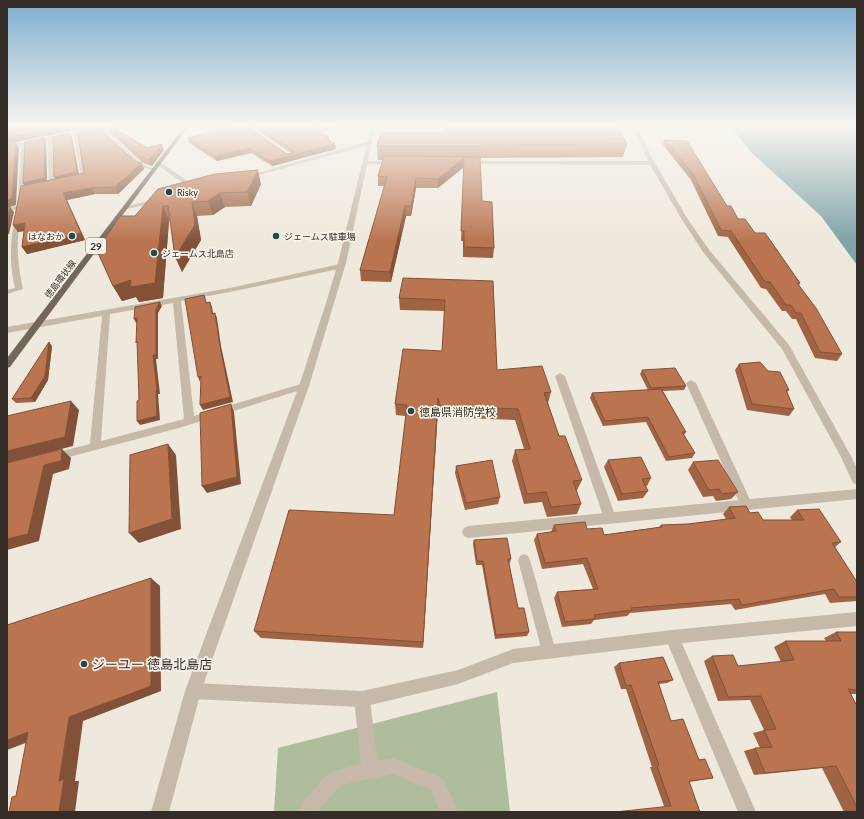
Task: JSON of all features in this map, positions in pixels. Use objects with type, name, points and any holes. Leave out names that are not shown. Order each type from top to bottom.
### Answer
[{"type":"main road","name":"徳島環状線","points":[[7,365],[156,165]]},
{"type":"street","points":[[7,292],[19,289],[15,274],[12,239],[24,190],[24,165]]},
{"type":"street","points":[[53,165],[56,184],[84,178],[81,165]]},
{"type":"street","points":[[141,165],[153,170]]},
{"type":"street","points":[[161,165],[187,183]]},
{"type":"street","points":[[236,180],[290,165]]},
{"type":"street","points":[[160,812],[193,691],[304,386],[340,266],[365,165]]},
{"type":"street","points":[[653,165],[684,218],[707,252],[786,347],[846,456],[857,480]]},
{"type":"street","points":[[126,207],[163,200]]},
{"type":"street","points":[[7,210],[20,207]]},
{"type":"street","points":[[7,330],[230,290],[340,266]]},
{"type":"street","points":[[177,299],[189,421]]},
{"type":"street","points":[[95,447],[106,312]]},
{"type":"street","points":[[560,376],[610,518]]},
{"type":"street","points":[[691,383],[746,504]]},
{"type":"street","points":[[44,460],[189,421],[304,386]]},
{"type":"street","points":[[468,532],[857,494]]},
{"type":"street","points":[[524,560],[549,652]]},
{"type":"street","points":[[193,691],[362,700],[458,677],[513,656],[672,637],[857,619]]},
{"type":"street","points":[[672,637],[747,812]]},
{"type":"street","points":[[362,700],[370,771]]},
{"type":"street","points":[[308,812],[309,806],[336,778],[393,766],[437,784],[449,812]]},
{"type":"green space","points":[[497,692],[510,812],[274,812],[278,748]]},
{"type":"water","points":[[765,165],[857,165],[857,265],[821,216]]},
{"type":"building","points":[[7,165],[14,165],[12,199],[7,201]]},
{"type":"building","points":[[24,165],[45,165],[45,178],[23,183]]},
{"type":"building","points":[[54,165],[76,165],[77,172],[54,177]]},
{"type":"building","points":[[83,165],[140,165],[115,187],[91,188],[63,193],[81,233],[22,247],[25,223],[13,225],[21,186],[84,173]]},
{"type":"building","points":[[381,165],[455,165],[438,179],[416,178],[411,206],[405,206],[390,272],[360,270],[387,177],[378,176]]},
{"type":"building","points":[[464,165],[480,165],[482,201],[492,202],[494,248],[464,247],[464,231],[461,231]]},
{"type":"building","points":[[686,165],[702,165],[727,206],[731,206],[738,219],[745,219],[755,233],[765,233],[800,283],[797,283],[816,308],[842,354],[820,352],[801,313],[796,313],[791,305],[786,305],[770,282],[765,282],[731,231],[721,230],[693,174]]},
{"type":"building","points":[[258,170],[247,192],[220,193],[208,201],[192,202],[195,225],[175,257],[168,206],[163,206],[155,283],[130,287],[131,280],[113,286],[98,253],[98,249],[120,216],[135,216],[158,189],[215,174]]},
{"type":"building","points":[[7,207],[10,207],[7,219]]},
{"type":"building","points":[[403,278],[493,281],[497,370],[542,366],[551,392],[544,393],[559,436],[565,436],[582,480],[573,481],[581,504],[551,507],[546,492],[527,494],[515,450],[530,449],[518,409],[440,406],[438,398],[423,642],[254,631],[289,510],[394,515],[407,405],[395,404],[403,349],[442,351],[445,300],[399,298]]},
{"type":"building","points":[[204,295],[206,303],[210,302],[212,314],[215,313],[230,397],[200,405],[201,376],[198,377],[185,299]]},
{"type":"building","points":[[160,302],[156,309],[156,355],[153,355],[157,390],[157,416],[137,421],[137,401],[139,400],[137,341],[136,343],[137,318],[134,319],[135,307]]},
{"type":"building","points":[[49,342],[45,376],[31,398],[12,399]]},
{"type":"building","points":[[760,362],[768,371],[780,372],[789,390],[786,390],[794,409],[752,404],[739,364]]},
{"type":"building","points":[[675,368],[686,386],[651,388],[642,370]]},
{"type":"building","points":[[661,389],[686,432],[682,432],[695,453],[669,457],[648,417],[605,421],[592,393]]},
{"type":"building","points":[[71,401],[65,437],[7,451],[7,416]]},
{"type":"building","points":[[231,404],[237,477],[202,486],[200,413]]},
{"type":"building","points":[[168,444],[172,519],[129,533],[130,455]]},
{"type":"building","points":[[62,449],[61,461],[44,465],[28,534],[7,539],[7,463]]},
{"type":"building","points":[[641,457],[651,478],[642,479],[648,491],[622,494],[608,460]]},
{"type":"building","points":[[492,460],[500,497],[466,503],[456,466]]},
{"type":"building","points":[[718,460],[738,492],[722,494],[719,489],[709,490],[693,462]]},
{"type":"building","points":[[746,506],[750,513],[758,512],[763,520],[804,520],[797,510],[819,509],[841,542],[832,543],[857,582],[857,597],[839,597],[834,589],[742,605],[739,599],[631,608],[632,610],[594,615],[595,619],[565,622],[557,592],[598,589],[587,558],[545,563],[537,534],[556,531],[554,525],[585,522],[587,529],[602,528],[604,535],[662,527],[661,525],[688,524],[735,518],[729,507]]},
{"type":"building","points":[[507,538],[511,559],[508,559],[518,608],[524,608],[529,632],[496,635],[483,561],[477,561],[474,540]]},
{"type":"building","name":"ジーユー 徳島北島店","points":[[151,578],[151,686],[69,717],[59,781],[64,779],[59,812],[9,812],[12,797],[16,796],[28,732],[7,740],[7,625]]},
{"type":"building","points":[[836,632],[857,632],[857,690],[848,689],[857,706],[857,807],[836,766],[765,773],[755,748],[772,747],[764,730],[776,729],[761,696],[728,697],[712,656],[733,655],[738,666],[794,660],[785,641],[841,641]]},
{"type":"building","points":[[663,657],[673,680],[658,682],[671,721],[683,719],[699,760],[705,759],[713,778],[689,781],[700,812],[615,812],[671,806],[657,766],[659,765],[631,685],[626,686],[619,663]]},
{"type":"place","name":"Risky","points":[[169,192]]},
{"type":"place","name":"はなおか","points":[[72,236]]},
{"type":"place","name":"ジェームス駐車場","points":[[276,236]]},
{"type":"place","name":"ジェームス北島店","points":[[154,253]]},
{"type":"place","name":"徳島県消防学校","points":[[411,411]]},
{"type":"place","name":"ジーユー 徳島北島店","points":[[84,664]]}]
